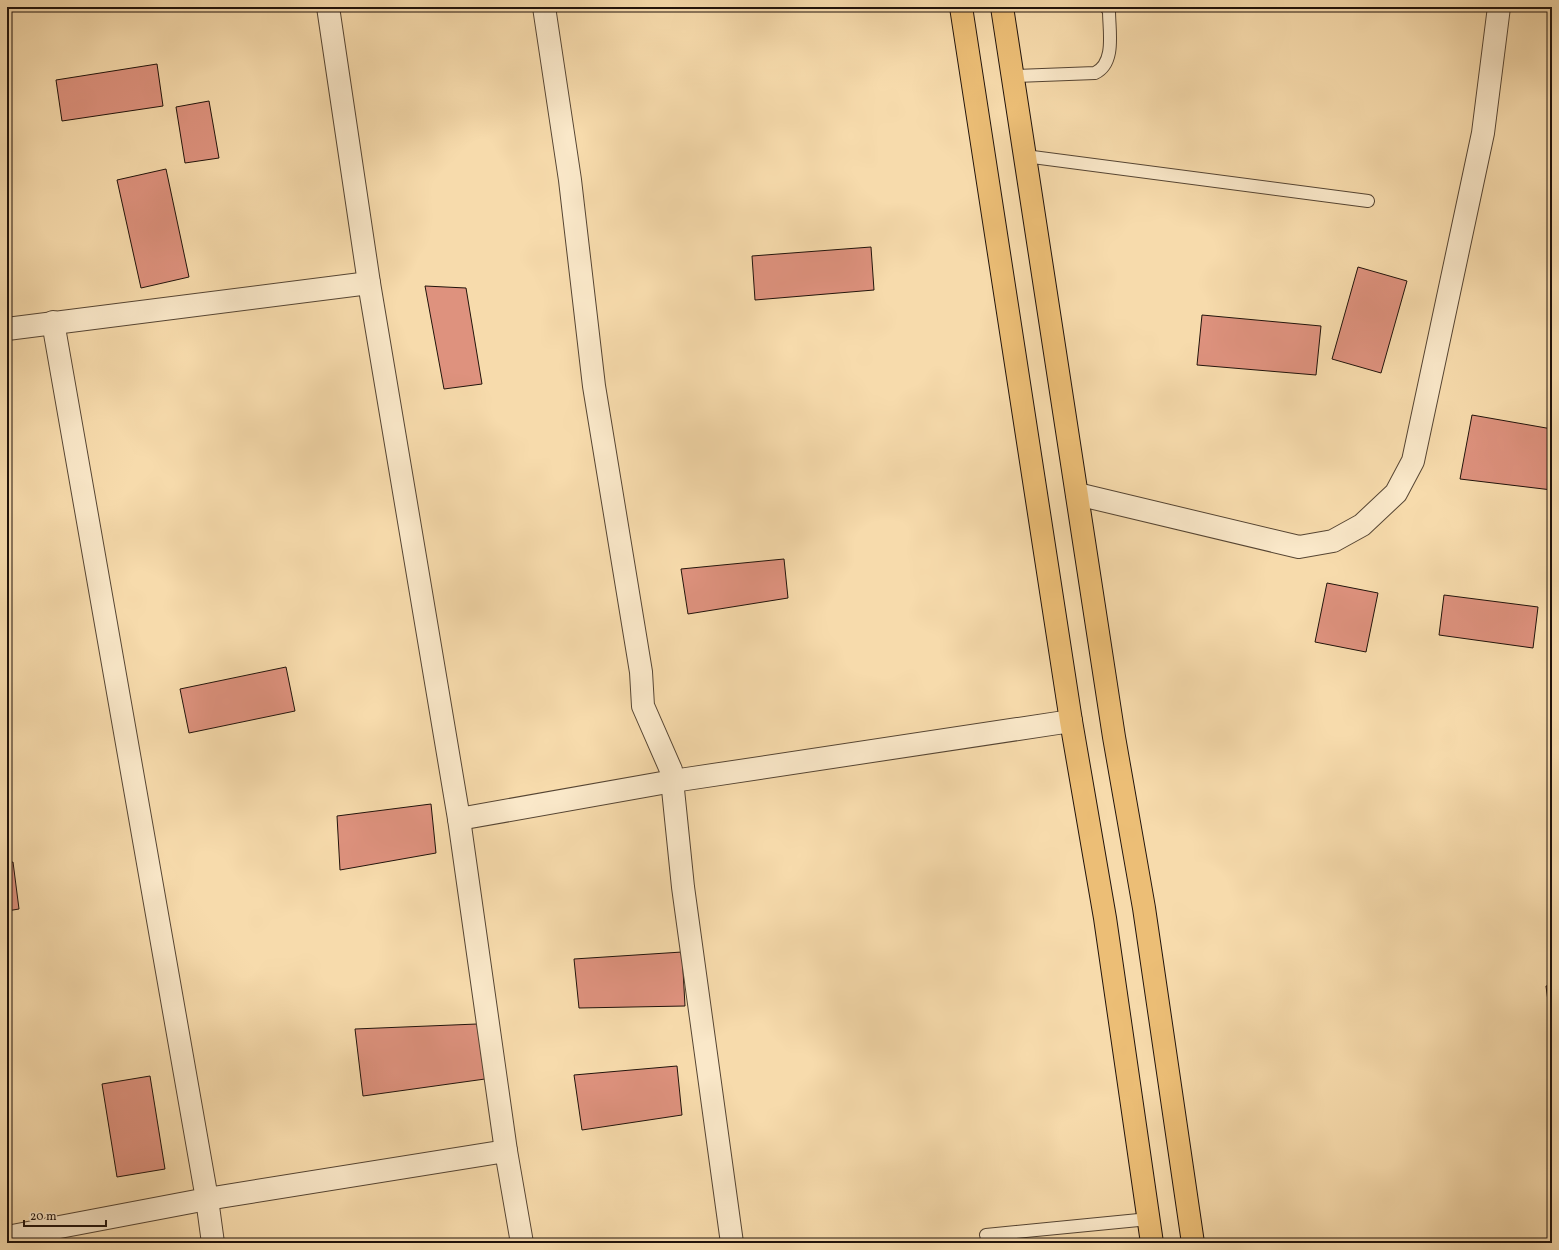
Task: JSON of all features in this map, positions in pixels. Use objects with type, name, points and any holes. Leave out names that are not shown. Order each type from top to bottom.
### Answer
[{"type":"highway","points":[[961,7],[1071,721],[1105,918],[1152,1243]]},
{"type":"highway","points":[[1002,7],[1114,737],[1144,908],[1193,1243]]},
{"type":"street","points":[[328,7],[369,283],[459,820],[506,1151],[522,1243]]},
{"type":"street","points":[[544,7],[570,180],[594,386],[641,672],[643,706],[671,770],[673,781],[683,887],[732,1243]]},
{"type":"street","points":[[1077,494],[1299,547],[1333,541],[1362,525],[1396,493],[1413,461],[1483,133],[1499,7]]},
{"type":"street","points":[[7,329],[369,283]]},
{"type":"street","points":[[53,322],[207,1198],[213,1243]]},
{"type":"street","points":[[459,820],[673,781],[1071,721]]},
{"type":"street","points":[[7,1237],[207,1198],[506,1151]]},
{"type":"lane","points":[[1012,76],[1095,73],[1103,69],[1109,56],[1109,11],[1106,7]]},
{"type":"lane","points":[[1025,156],[1368,201]]},
{"type":"lane","points":[[986,1235],[1149,1218]]},
{"type":"building","points":[[157,64],[163,106],[62,121],[56,80]]},
{"type":"building","points":[[209,101],[219,158],[185,163],[176,107]]},
{"type":"building","points":[[166,169],[189,277],[141,288],[117,180]]},
{"type":"building","points":[[871,247],[874,290],[755,300],[752,256]]},
{"type":"building","points":[[1358,267],[1407,281],[1381,373],[1332,359]]},
{"type":"building","points":[[425,286],[466,288],[482,384],[444,389]]},
{"type":"building","points":[[1202,315],[1321,326],[1316,375],[1197,365]]},
{"type":"building","points":[[1472,415],[1552,429],[1552,490],[1460,479]]},
{"type":"building","points":[[784,559],[788,598],[688,614],[681,569]]},
{"type":"building","points":[[1327,583],[1378,593],[1366,652],[1315,642]]},
{"type":"building","points":[[1444,595],[1538,607],[1533,648],[1439,635]]},
{"type":"building","points":[[286,667],[295,711],[189,733],[180,689]]},
{"type":"building","points":[[431,804],[436,853],[340,870],[337,816]]},
{"type":"building","points":[[13,862],[19,909],[7,911],[7,863]]},
{"type":"building","points":[[682,952],[685,1006],[579,1008],[574,959]]},
{"type":"building","points":[[1552,985],[1552,1017],[1550,1017],[1546,986]]},
{"type":"building","points":[[477,1024],[485,1079],[363,1096],[355,1029]]},
{"type":"building","points":[[677,1066],[682,1115],[582,1130],[574,1075]]},
{"type":"building","points":[[150,1076],[165,1169],[117,1177],[102,1084]]}]
